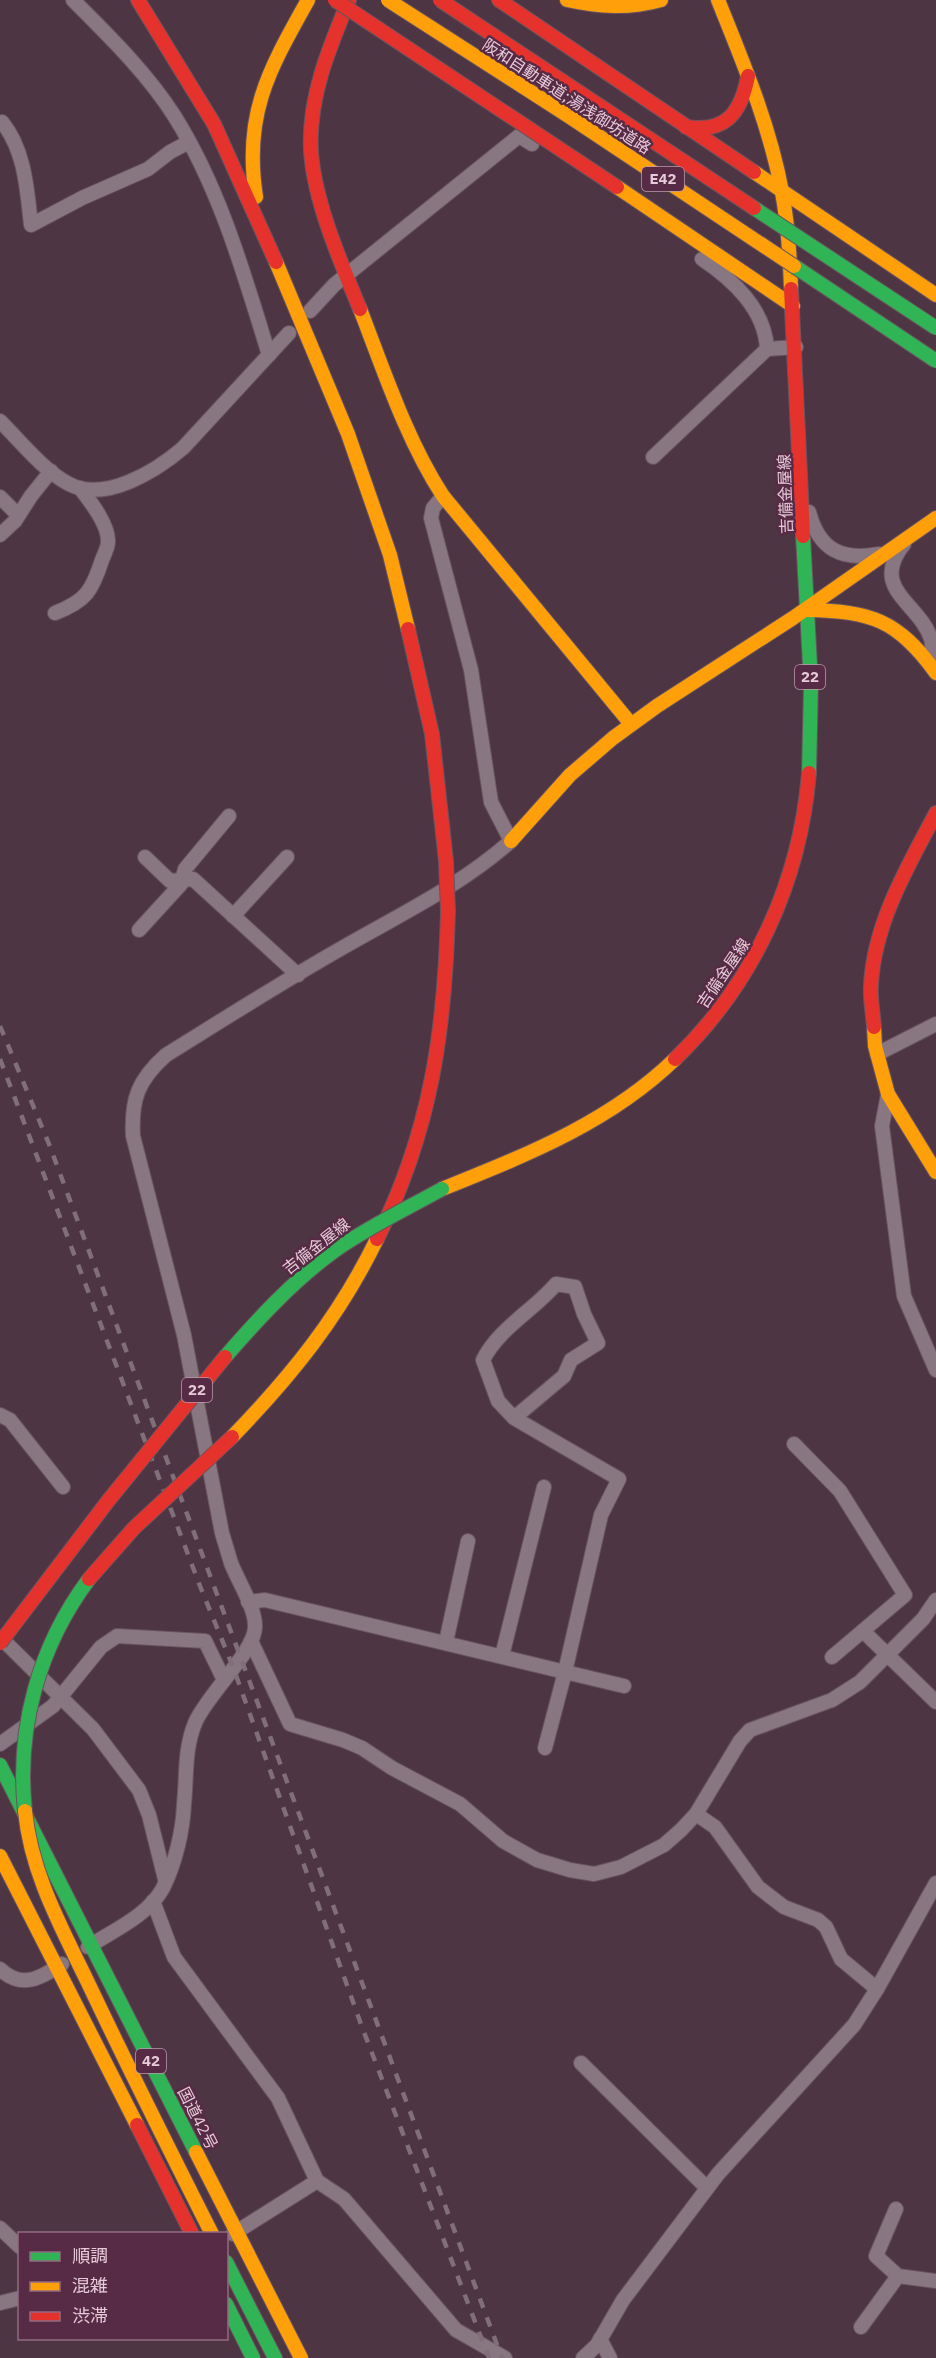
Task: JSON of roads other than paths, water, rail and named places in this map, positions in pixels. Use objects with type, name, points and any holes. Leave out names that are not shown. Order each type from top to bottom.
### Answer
[{"type":"main road","points":[[138,0],[214,124],[264,232],[348,434],[390,555],[410,631],[432,734],[446,861],[448,911],[448,978],[445,1014],[430,1096],[417,1143],[386,1226],[357,1281],[330,1323],[295,1369],[232,1437],[128,1535],[82,1588],[59,1623],[45,1654],[26,1717],[22,1789],[27,1828],[36,1865],[49,1900],[145,2102],[211,2232]]},
{"type":"main road","points":[[264,232],[252,170],[253,126],[257,105],[269,72],[308,0]]},
{"type":"main road","points":[[335,0],[793,306]]},
{"type":"main road","points":[[349,0],[324,65],[313,109],[311,129],[315,181],[347,275],[416,447],[442,496],[631,724]]},
{"type":"main road","name":"阪和自動車道;湯浅御坊道路","points":[[388,0],[577,122],[936,361]]},
{"type":"main road","name":"阪和自動車道;湯浅御坊道路","points":[[440,0],[936,328]]},
{"type":"main road","points":[[499,0],[936,295]]},
{"type":"main road","points":[[567,0],[590,6],[616,8],[638,6],[661,0]]},
{"type":"main road","name":"吉備金屋線","points":[[0,1643],[113,1492],[228,1352],[306,1273],[354,1237],[386,1218],[442,1189],[554,1142],[622,1104],[676,1060],[721,1010],[745,974],[772,925],[795,861],[807,799],[811,732],[796,347],[789,241],[782,192],[770,137],[717,0]]},
{"type":"main road","points":[[683,126],[698,130],[719,127],[736,112],[746,92],[748,76]]},
{"type":"main road","points":[[511,841],[577,767],[631,724],[807,610],[936,518]]},
{"type":"main road","points":[[807,610],[840,610],[879,619],[902,633],[932,668]]},
{"type":"main road","points":[[935,818],[895,892],[875,955],[871,994],[877,1054],[888,1094],[936,1172]]},
{"type":"main road","name":"国道42号","points":[[0,1765],[92,1944],[232,2234],[301,2358]]},
{"type":"main road","name":"42","points":[[0,1856],[191,2232]]},
{"type":"main road","points":[[228,2266],[275,2358]]},
{"type":"main road","points":[[228,2308],[253,2358]]},
{"type":"street","points":[[73,0],[150,85],[174,116],[189,142],[211,185],[270,355]]},
{"type":"street","points":[[2,122],[12,134],[16,144],[27,192],[31,225],[82,198],[148,169],[170,152],[189,142]]},
{"type":"street","points":[[310,311],[347,275],[519,136],[727,278],[761,320],[767,336],[767,348]]},
{"type":"street","points":[[0,421],[51,471],[71,486],[102,489],[126,484],[166,464],[290,333]]},
{"type":"street","points":[[653,457],[767,348],[796,347]]},
{"type":"street","points":[[0,535],[51,471]]},
{"type":"street","points":[[801,481],[811,521],[817,536],[827,546],[838,553],[850,556],[885,554]]},
{"type":"street","points":[[55,613],[86,597],[95,582],[108,542],[95,507],[80,488]]},
{"type":"street","points":[[0,1970],[12,1980],[35,1979],[117,1929],[153,1901],[162,1889],[182,1825],[187,1748],[196,1719],[251,1641],[255,1631],[255,1619],[231,1562],[222,1533],[184,1335],[133,1136],[132,1115],[143,1078],[166,1055],[465,878],[511,841],[491,802],[471,670],[431,518],[433,508],[442,496]]},
{"type":"street","points":[[0,497],[18,515]]},
{"type":"street","points":[[912,533],[896,554],[891,568],[896,589],[925,627],[931,639],[932,668]]},
{"type":"street","points":[[139,930],[181,884],[185,869],[229,816]]},
{"type":"street","points":[[145,857],[170,881],[192,879],[298,975]]},
{"type":"street","points":[[233,916],[286,857]]},
{"type":"street","points":[[877,1054],[936,1024]]},
{"type":"street","points":[[888,1094],[882,1126],[904,1296],[936,1370]]},
{"type":"street","points":[[514,1418],[564,1376],[571,1360],[598,1343],[584,1314],[575,1287],[556,1284],[545,1297],[490,1346],[483,1360],[498,1401],[514,1418],[619,1479],[601,1515],[566,1672],[545,1748]]},
{"type":"street","points":[[0,1415],[10,1420],[63,1487]]},
{"type":"street","points":[[794,1444],[840,1491],[905,1595],[832,1657]]},
{"type":"street","points":[[502,1656],[544,1487]]},
{"type":"street","points":[[446,1642],[468,1541]]},
{"type":"street","points":[[248,1602],[265,1600],[624,1686]]},
{"type":"street","points":[[251,1641],[290,1724],[362,1748],[392,1768],[459,1804],[503,1841],[537,1860],[570,1870],[594,1874],[621,1867],[664,1845],[696,1814],[740,1742],[750,1730],[832,1700],[860,1682],[889,1656],[923,1619],[936,1600]]},
{"type":"street","points":[[863,1631],[933,1692]]},
{"type":"street","points":[[0,1744],[53,1706],[101,1647],[117,1636],[205,1641],[224,1680]]},
{"type":"street","points":[[0,1637],[93,1729],[139,1790],[149,1815],[165,1881]]},
{"type":"street","points":[[696,1814],[715,1827],[758,1887],[784,1907],[818,1920],[826,1927],[841,1959],[856,1974],[878,1989]]},
{"type":"street","points":[[583,2358],[600,2339],[623,2300],[707,2188],[854,2025],[878,1989],[936,1883]]},
{"type":"street","points":[[153,1901],[174,1957],[278,2098],[317,2181],[344,2199],[456,2330],[505,2358]]},
{"type":"street","points":[[581,2063],[707,2188]]},
{"type":"street","points":[[232,2234],[317,2181]]},
{"type":"street","points":[[896,2209],[876,2256],[898,2276],[936,2281]]},
{"type":"street","points":[[0,2228],[18,2245]]},
{"type":"street","points":[[861,2327],[898,2276]]},
{"type":"street","points":[[0,2303],[18,2298]]},
{"type":"street","points":[[600,2339],[610,2358]]},
{"type":"railway","points":[[0,1026],[49,1144],[502,2358]]},
{"type":"railway","points":[[0,1059],[200,1586],[233,1667],[362,2027],[489,2358]]}]
